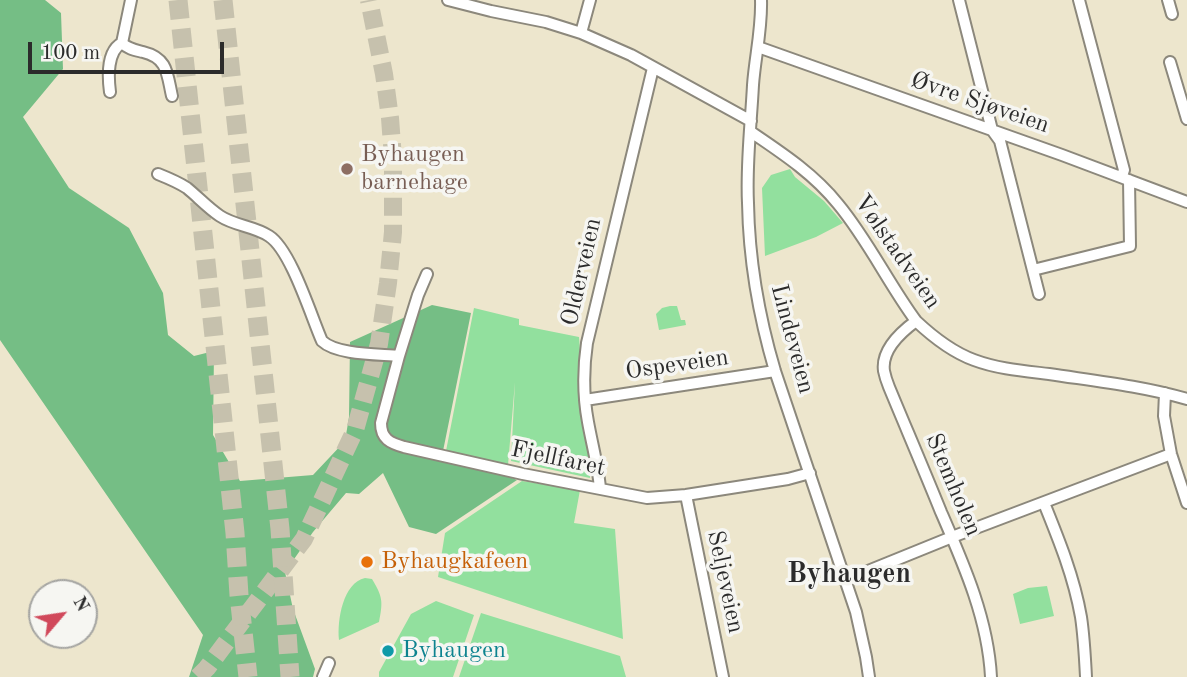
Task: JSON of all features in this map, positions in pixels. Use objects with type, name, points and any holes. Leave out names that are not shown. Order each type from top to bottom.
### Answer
[{"type":"street","points":[[122,43],[131,0]]},
{"type":"street","name":"Vølstadveien","points":[[448,0],[582,33],[631,55],[751,127],[810,175],[838,203],[916,321],[958,353],[986,364],[1165,393],[1187,399]]},
{"type":"street","points":[[582,33],[590,0]]},
{"type":"street","name":"Lindeveien","points":[[761,0],[753,80],[747,202],[752,263],[761,317],[775,371],[846,580],[859,623],[869,677]]},
{"type":"street","points":[[959,0],[992,131],[1000,141],[1039,295]]},
{"type":"street","points":[[1033,270],[1130,246],[1126,178],[1079,0]]},
{"type":"street","points":[[1168,0],[1172,14]]},
{"type":"street","points":[[110,92],[108,82],[113,51],[122,43]]},
{"type":"street","points":[[122,43],[126,47],[153,54],[162,61],[172,96]]},
{"type":"street","name":"Øvre Sjøveien","points":[[758,47],[1187,201]]},
{"type":"street","points":[[1170,62],[1187,119]]},
{"type":"street","name":"Olderveien","points":[[600,488],[583,379],[587,343],[653,68]]},
{"type":"street","points":[[158,174],[189,190],[218,215],[274,239],[284,252],[322,341],[329,347],[399,356]]},
{"type":"street","name":"Fjellfaret","points":[[427,274],[414,307],[381,423],[383,436],[389,442],[523,474],[647,498],[686,495],[810,473]]},
{"type":"street","name":"Stemholen","points":[[916,321],[889,346],[883,368],[977,603],[986,631],[991,677]]},
{"type":"street","name":"Ospeveien","points":[[585,400],[775,371]]},
{"type":"street","points":[[1165,393],[1164,416],[1171,454],[1187,503]]},
{"type":"street","points":[[846,580],[1171,454]]},
{"type":"street","name":"Seljeveien","points":[[686,495],[723,677]]},
{"type":"street","points":[[1044,503],[1073,584],[1083,635],[1086,677]]},
{"type":"street","points":[[323,677],[329,663]]},
{"type":"green space","points":[[0,0],[45,0],[61,13],[63,69],[23,117],[69,188],[129,228],[163,293],[168,335],[194,356],[214,351],[213,435],[240,481],[313,475],[345,441],[349,417],[350,342],[432,305],[471,313],[443,451],[517,480],[436,534],[409,527],[383,473],[359,494],[346,493],[313,532],[285,572],[293,609],[315,669],[313,677],[189,677],[203,635],[0,340]]},
{"type":"green space","points":[[790,169],[843,223],[816,237],[765,256],[762,188],[771,175]]},
{"type":"green space","points":[[677,306],[681,320],[685,320],[686,325],[659,330],[656,314],[662,308]]},
{"type":"green space","points":[[474,308],[519,319],[519,325],[579,337],[590,478],[511,461],[515,382],[508,465],[447,453]]},
{"type":"green space","points":[[522,481],[580,490],[574,523],[615,529],[623,639],[438,577],[445,533]]},
{"type":"green space","points":[[365,578],[372,579],[380,595],[379,622],[339,640],[343,603],[351,587]]},
{"type":"green space","points":[[1047,586],[1054,616],[1020,624],[1013,594],[1028,588]]},
{"type":"green space","points":[[436,601],[474,615],[453,677],[379,677],[379,672],[411,614]]},
{"type":"green space","points":[[481,613],[620,656],[626,677],[459,677]]},
{"type":"tunnel","points":[[178,0],[248,677]]},
{"type":"tunnel","points":[[223,0],[280,529],[290,677]]},
{"type":"tunnel","points":[[198,677],[304,539],[355,430],[379,344],[393,232],[393,158],[384,74],[369,0]]},
{"type":"place","name":"Byhaugen barnehage","points":[[347,169]]},
{"type":"place","name":"Byhaugkafeen","points":[[367,562]]},
{"type":"place","name":"Byhaugen","points":[[388,651]]},
{"type":"district","name":"Byhaugen","points":[[849,575]]}]
